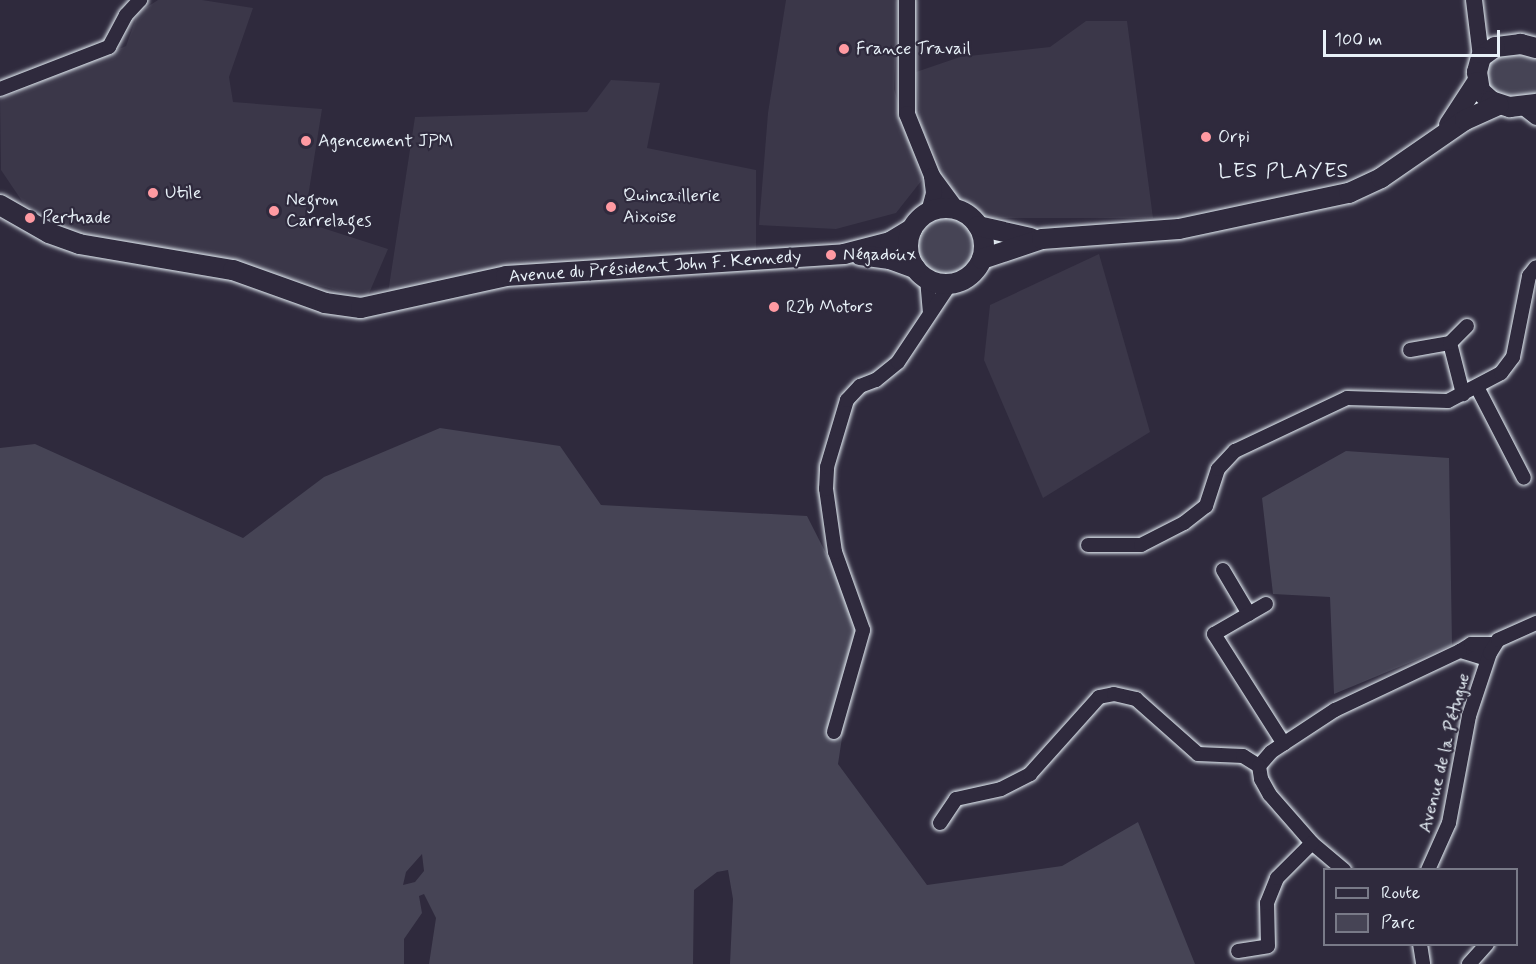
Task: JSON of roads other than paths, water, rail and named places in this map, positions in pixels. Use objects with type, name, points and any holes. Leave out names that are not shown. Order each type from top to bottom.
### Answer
[{"type":"main road","points":[[1438,137],[1464,106],[1477,82],[1481,57],[1505,45],[1535,47]]},
{"type":"main road","points":[[1477,82],[1485,96],[1499,105],[1531,110]]},
{"type":"main road","points":[[978,226],[984,242],[982,259],[971,275],[950,284],[921,274],[909,253],[912,229],[929,212],[957,210],[978,226],[997,233],[1042,239],[1179,229],[1307,205],[1349,193],[1381,178],[1438,137],[1499,105]]},
{"type":"main road","name":"Avenue du Président John F. Kennedy","points":[[0,189],[8,200],[49,233]]},
{"type":"main road","name":"Avenue du Président John F. Kennedy","points":[[0,205],[49,233],[99,249],[233,270],[325,303],[361,308],[522,274],[742,263],[844,254],[890,242],[912,229]]},
{"type":"main road","points":[[982,259],[1042,239]]},
{"type":"main road","name":"Avenue du Président John F. Kennedy","points":[[844,254],[890,259],[921,274]]},
{"type":"street","points":[[0,89],[109,47],[126,15],[140,0]]},
{"type":"street","points":[[907,0],[907,114],[932,176],[957,210]]},
{"type":"street","points":[[1474,0],[1481,57]]},
{"type":"street","points":[[1478,20],[1505,45]]},
{"type":"street","points":[[929,212],[934,193],[932,176]]},
{"type":"street","points":[[1088,544],[1141,545],[1184,523],[1206,506],[1218,469],[1235,451],[1347,398],[1438,403],[1463,394],[1501,373],[1514,357],[1529,276],[1536,267]]},
{"type":"street","points":[[921,274],[930,314]]},
{"type":"street","points":[[834,732],[863,630],[835,552],[826,489],[827,467],[847,400],[860,386],[876,380],[898,362],[950,284]]},
{"type":"street","points":[[1410,350],[1450,343],[1467,326]]},
{"type":"street","points":[[1450,343],[1463,394]]},
{"type":"street","points":[[1477,387],[1524,478]]},
{"type":"street","points":[[1223,570],[1249,614]]},
{"type":"street","points":[[1266,604],[1215,634],[1284,744]]},
{"type":"street","points":[[1259,766],[1284,744],[1335,710],[1472,644],[1494,644],[1510,633],[1536,623]]},
{"type":"street","name":"Avenue de la Pétugue","points":[[1429,868],[1449,823],[1469,716],[1487,658],[1494,644]]},
{"type":"street","points":[[1461,651],[1487,658]]},
{"type":"street","points":[[940,823],[956,799],[1001,789],[1030,774],[1099,697],[1114,694],[1136,699],[1198,754],[1243,756],[1259,766],[1261,779],[1270,795],[1311,843],[1342,868]]},
{"type":"street","points":[[1238,951],[1269,946],[1267,903],[1274,886],[1311,843]]},
{"type":"street","points":[[1420,946],[1423,964]]},
{"type":"street","points":[[1469,964],[1486,946]]},
{"type":"place","name":"France Travail","points":[[844,49]]},
{"type":"place","name":"Orpi","points":[[1206,137]]},
{"type":"place","name":"Agencement JPM","points":[[306,141]]},
{"type":"place","name":"Utile","points":[[153,193]]},
{"type":"place","name":"Quincaillerie Aixoise","points":[[611,207]]},
{"type":"place","name":"Negron Carrelages","points":[[274,211]]},
{"type":"place","name":"Pertuade","points":[[30,218]]},
{"type":"place","name":"Négadoux","points":[[831,255]]},
{"type":"place","name":"R2b Motors","points":[[774,307]]},
{"type":"district","name":"LES PLAYES","points":[[1284,171]]}]
